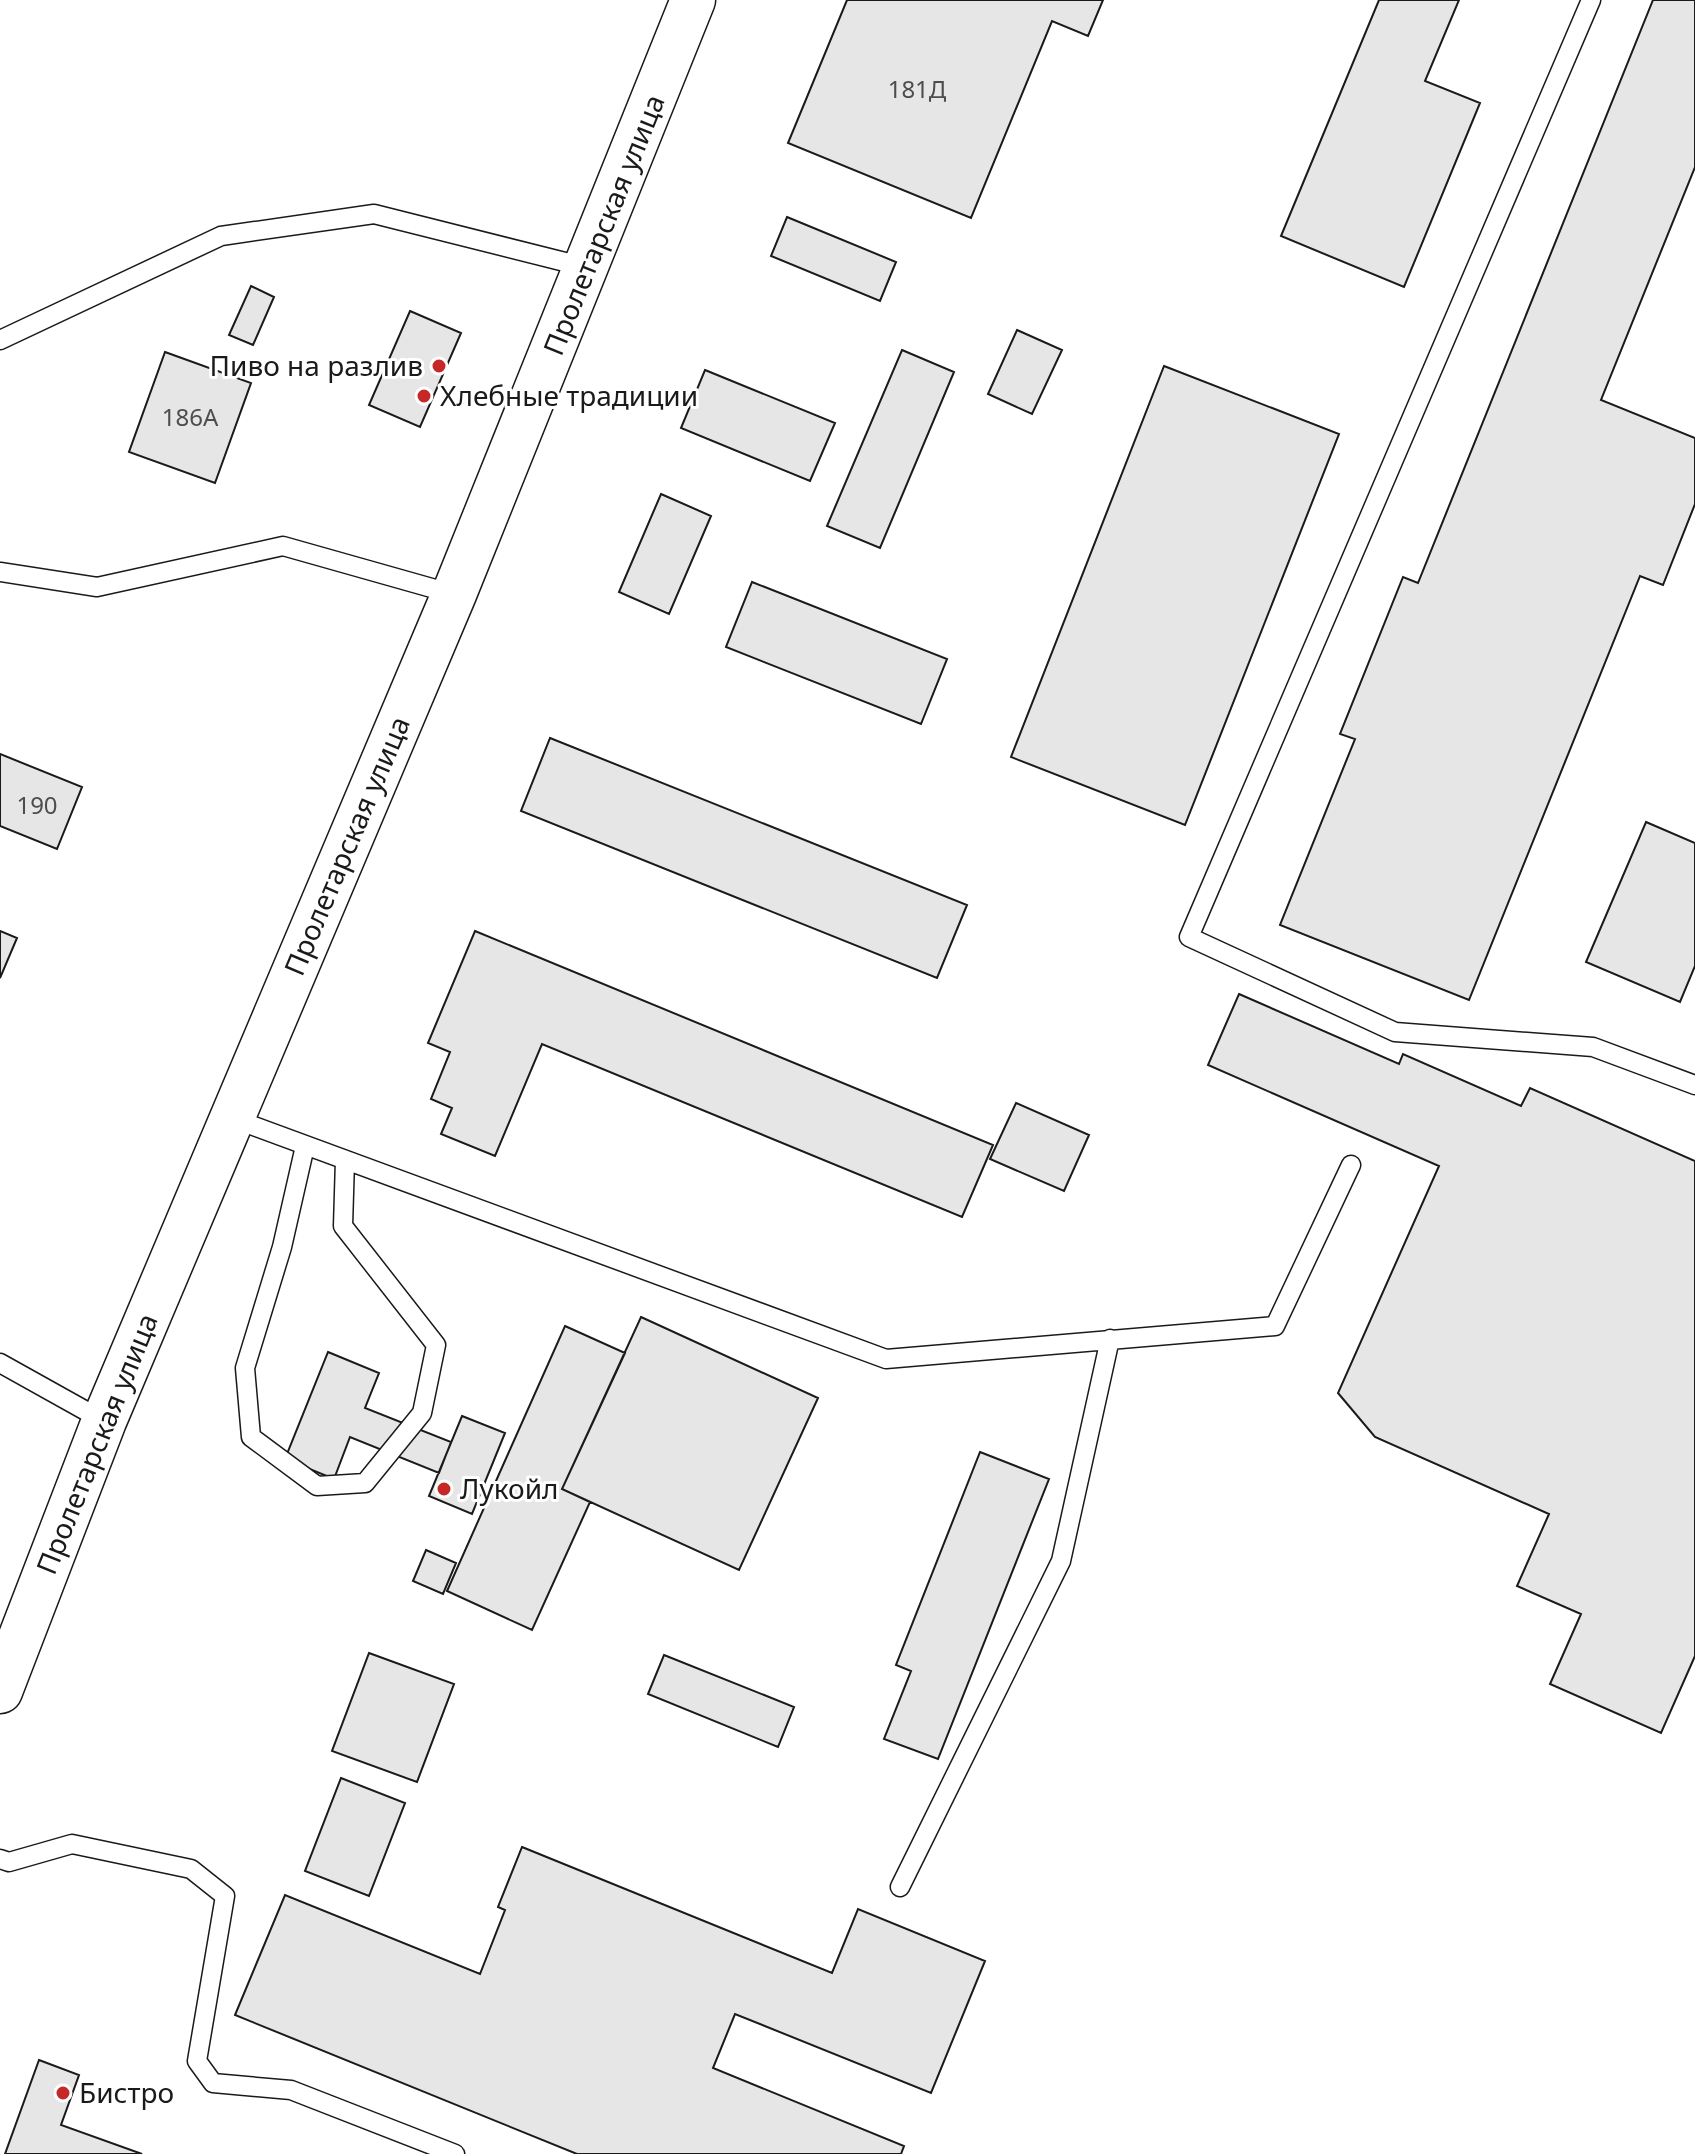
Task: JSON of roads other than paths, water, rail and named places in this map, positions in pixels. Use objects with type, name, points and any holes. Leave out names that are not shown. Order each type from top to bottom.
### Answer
[{"type":"street","name":"Пролетарская улица","points":[[0,1691],[104,1421],[454,594],[588,268],[693,0]]},
{"type":"lane","points":[[1591,0],[1189,937],[1395,1032],[1593,1047],[1695,1085]]},
{"type":"lane","points":[[0,340],[221,236],[374,214],[588,268]]},
{"type":"lane","points":[[0,572],[97,587],[283,546],[454,594]]},
{"type":"lane","points":[[232,1118],[886,1359],[1275,1326],[1351,1165]]},
{"type":"lane","points":[[305,1146],[282,1247],[245,1368],[251,1437],[317,1486],[365,1483],[422,1413],[436,1345],[343,1226],[345,1160]]},
{"type":"lane","points":[[900,1887],[1061,1561],[1110,1339]]},
{"type":"lane","points":[[0,1363],[104,1421]]},
{"type":"lane","points":[[0,1859],[9,1862],[72,1844],[191,1869],[225,1896],[197,2061],[213,2083],[291,2090],[455,2154]]},
{"type":"place","name":"Пиво на разлив","points":[[439,366]]},
{"type":"place","name":"Хлебные традиции","points":[[424,396]]},
{"type":"place","name":"Лукойл","points":[[444,1489]]},
{"type":"place","name":"Бистро","points":[[63,2093]]}]
